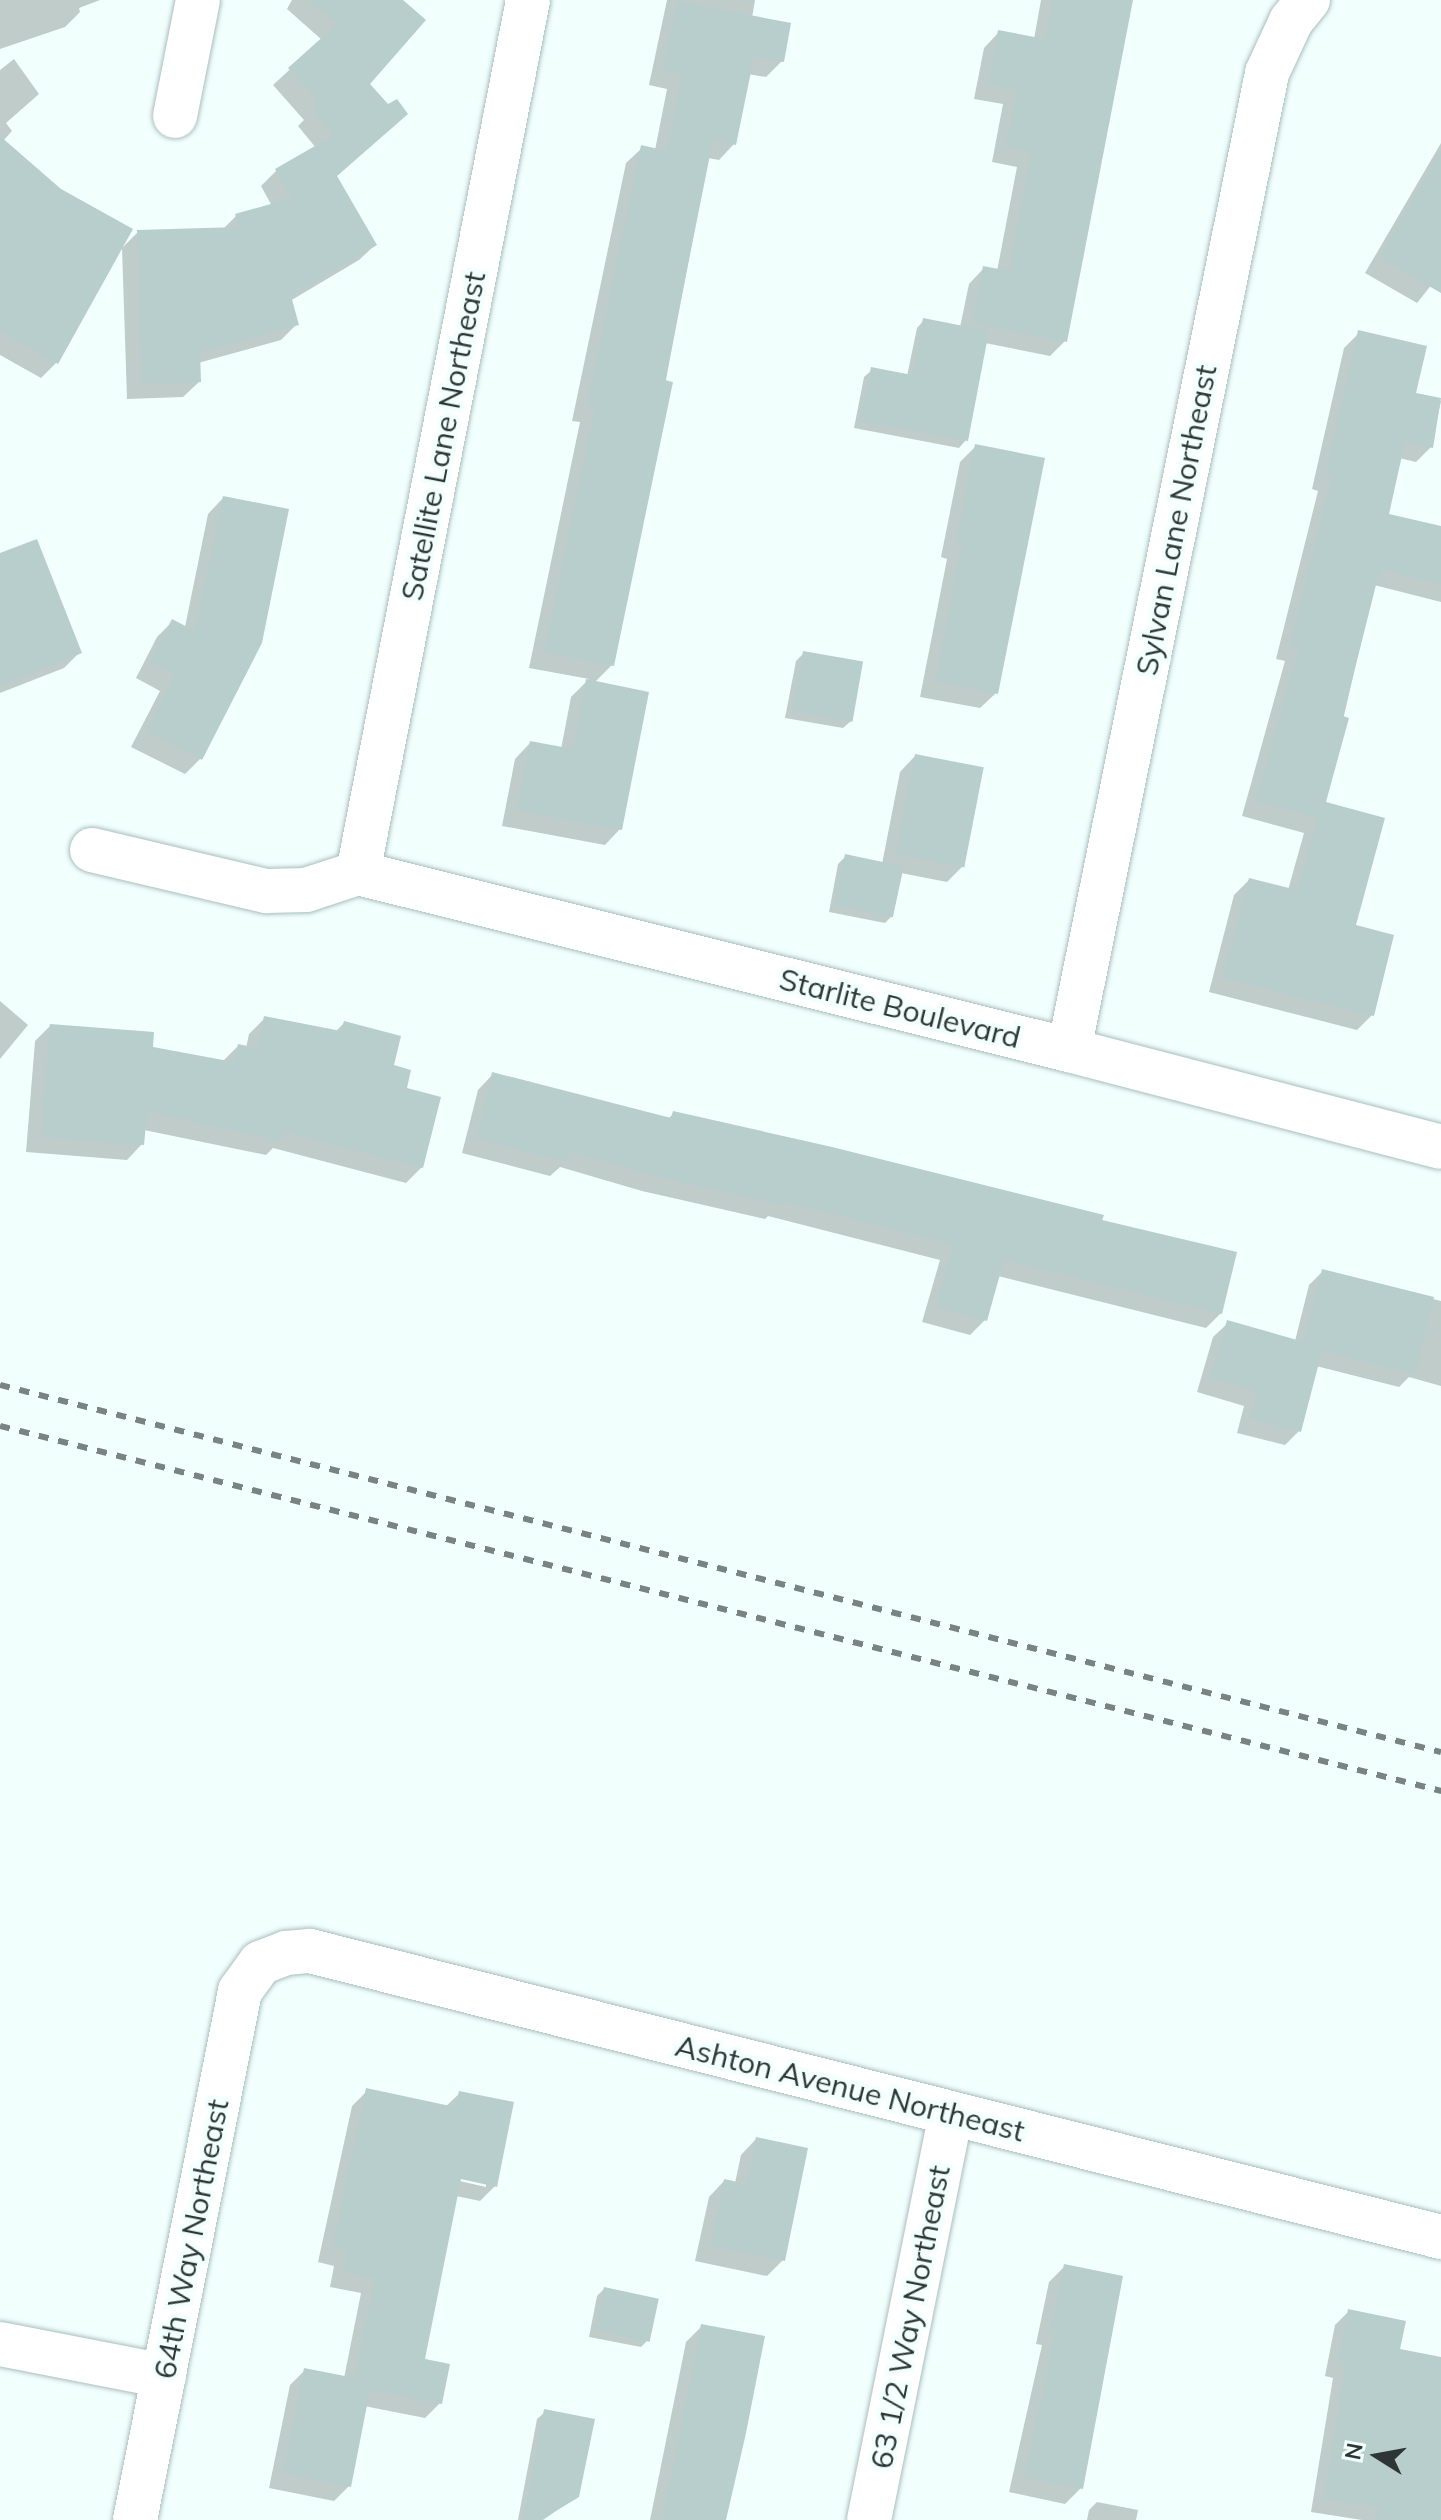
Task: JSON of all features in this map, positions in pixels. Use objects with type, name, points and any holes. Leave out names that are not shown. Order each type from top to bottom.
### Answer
[{"type":"street","points":[[175,116],[198,0]]},
{"type":"street","name":"Satellite Lane Northeast","points":[[358,873],[528,0]]},
{"type":"street","name":"Sylvan Lane Northeast","points":[[1069,1050],[1267,73],[1291,21],[1308,0]]},
{"type":"street","points":[[92,850],[266,891],[306,890],[358,873]]},
{"type":"street","name":"Starlite Boulevard","points":[[358,873],[1069,1050],[1441,1147]]},
{"type":"street","name":"Ashton Avenue Northeast","points":[[260,1963],[286,1953],[310,1951],[1441,2237]]},
{"type":"street","name":"64th Way Northeast","points":[[135,2520],[240,1991],[260,1963]]},
{"type":"street","name":"63 1/2 Way Northeast","points":[[869,2520],[951,2113]]},
{"type":"street","points":[[0,2344],[164,2376]]},
{"type":"building","points":[[309,0],[403,0],[426,20],[370,84],[388,104],[397,99],[408,114],[337,176],[377,245],[291,296],[299,325],[200,352],[201,382],[142,384],[137,230],[239,227],[235,214],[292,198],[275,169],[334,135],[312,109],[319,103],[288,68],[337,24]]},
{"type":"building","points":[[1052,0],[1133,0],[1067,342],[972,323],[983,266],[1009,271],[1031,152],[1005,147],[1017,90],[988,84],[998,30],[1045,39]]},
{"type":"building","points":[[677,1],[791,23],[784,62],[754,57],[736,145],[713,140],[665,380],[673,382],[614,666],[544,652],[595,407],[587,405],[641,145],[667,151],[682,74],[663,70]]},
{"type":"building","points":[[0,136],[61,189],[133,229],[58,364],[0,331]]},
{"type":"building","points":[[1441,151],[1441,293],[1379,257]]},
{"type":"building","points":[[923,318],[989,331],[968,441],[860,421],[871,367],[912,375]]},
{"type":"building","points":[[1358,330],[1427,346],[1416,393],[1441,398],[1433,448],[1405,442],[1389,514],[1441,526],[1441,584],[1380,569],[1343,716],[1349,718],[1326,802],[1385,818],[1356,925],[1394,935],[1374,1016],[1223,978],[1249,878],[1297,890],[1318,818],[1256,801],[1299,647],[1290,645],[1332,476],[1325,475]]},
{"type":"building","points":[[975,444],[1045,458],[998,694],[935,682],[962,543],[956,542]]},
{"type":"building","points":[[223,496],[289,509],[262,643],[202,760],[146,731],[175,675],[150,662],[172,619],[195,631]]},
{"type":"building","points":[[37,539],[82,653],[0,685],[0,553]]},
{"type":"building","points":[[803,651],[863,662],[852,722],[792,711]]},
{"type":"building","points":[[586,679],[649,692],[622,830],[516,810],[530,741],[573,749]]},
{"type":"building","points":[[915,754],[984,767],[964,867],[896,854]]},
{"type":"building","points":[[845,854],[904,866],[893,917],[834,905]]},
{"type":"building","points":[[264,1016],[341,1031],[344,1021],[401,1036],[394,1065],[411,1070],[407,1088],[441,1097],[423,1168],[285,1132],[283,1141],[147,1112],[144,1145],[41,1137],[50,1024],[154,1032],[153,1047],[234,1062],[238,1044],[257,1048]]},
{"type":"building","points":[[492,1072],[671,1118],[673,1111],[832,1147],[1104,1215],[1102,1220],[1237,1252],[1222,1314],[1004,1260],[987,1321],[936,1307],[953,1245],[783,1201],[782,1205],[658,1177],[570,1151],[567,1162],[476,1138]]},
{"type":"building","points":[[1322,1269],[1434,1297],[1415,1374],[1322,1351],[1301,1432],[1250,1419],[1257,1392],[1210,1378],[1227,1320],[1304,1342]]},
{"type":"building","points":[[366,2088],[455,2107],[459,2091],[514,2102],[497,2187],[461,2179],[425,2359],[450,2364],[442,2404],[370,2390],[351,2487],[283,2473],[304,2368],[355,2378],[375,2278],[344,2272],[348,2251],[332,2247]]},
{"type":"building","points":[[756,2137],[808,2148],[785,2261],[710,2246],[724,2179],[747,2184]]},
{"type":"building","points":[[1064,2264],[1123,2276],[1083,2489],[1024,2477],[1056,2330],[1051,2329]]},
{"type":"building","points":[[604,2287],[659,2299],[650,2342],[595,2330]]},
{"type":"building","points":[[1348,2309],[1406,2321],[1400,2349],[1441,2357],[1441,2520],[1376,2520],[1378,2507],[1324,2499],[1345,2364],[1338,2363]]},
{"type":"building","points":[[701,2324],[765,2336],[746,2433],[726,2520],[662,2520]]},
{"type":"building","points":[[544,2409],[595,2419],[579,2497],[541,2520],[523,2520]]},
{"type":"railway","points":[[0,1385],[1441,1752]]},
{"type":"railway","points":[[0,1426],[1441,1791]]}]
